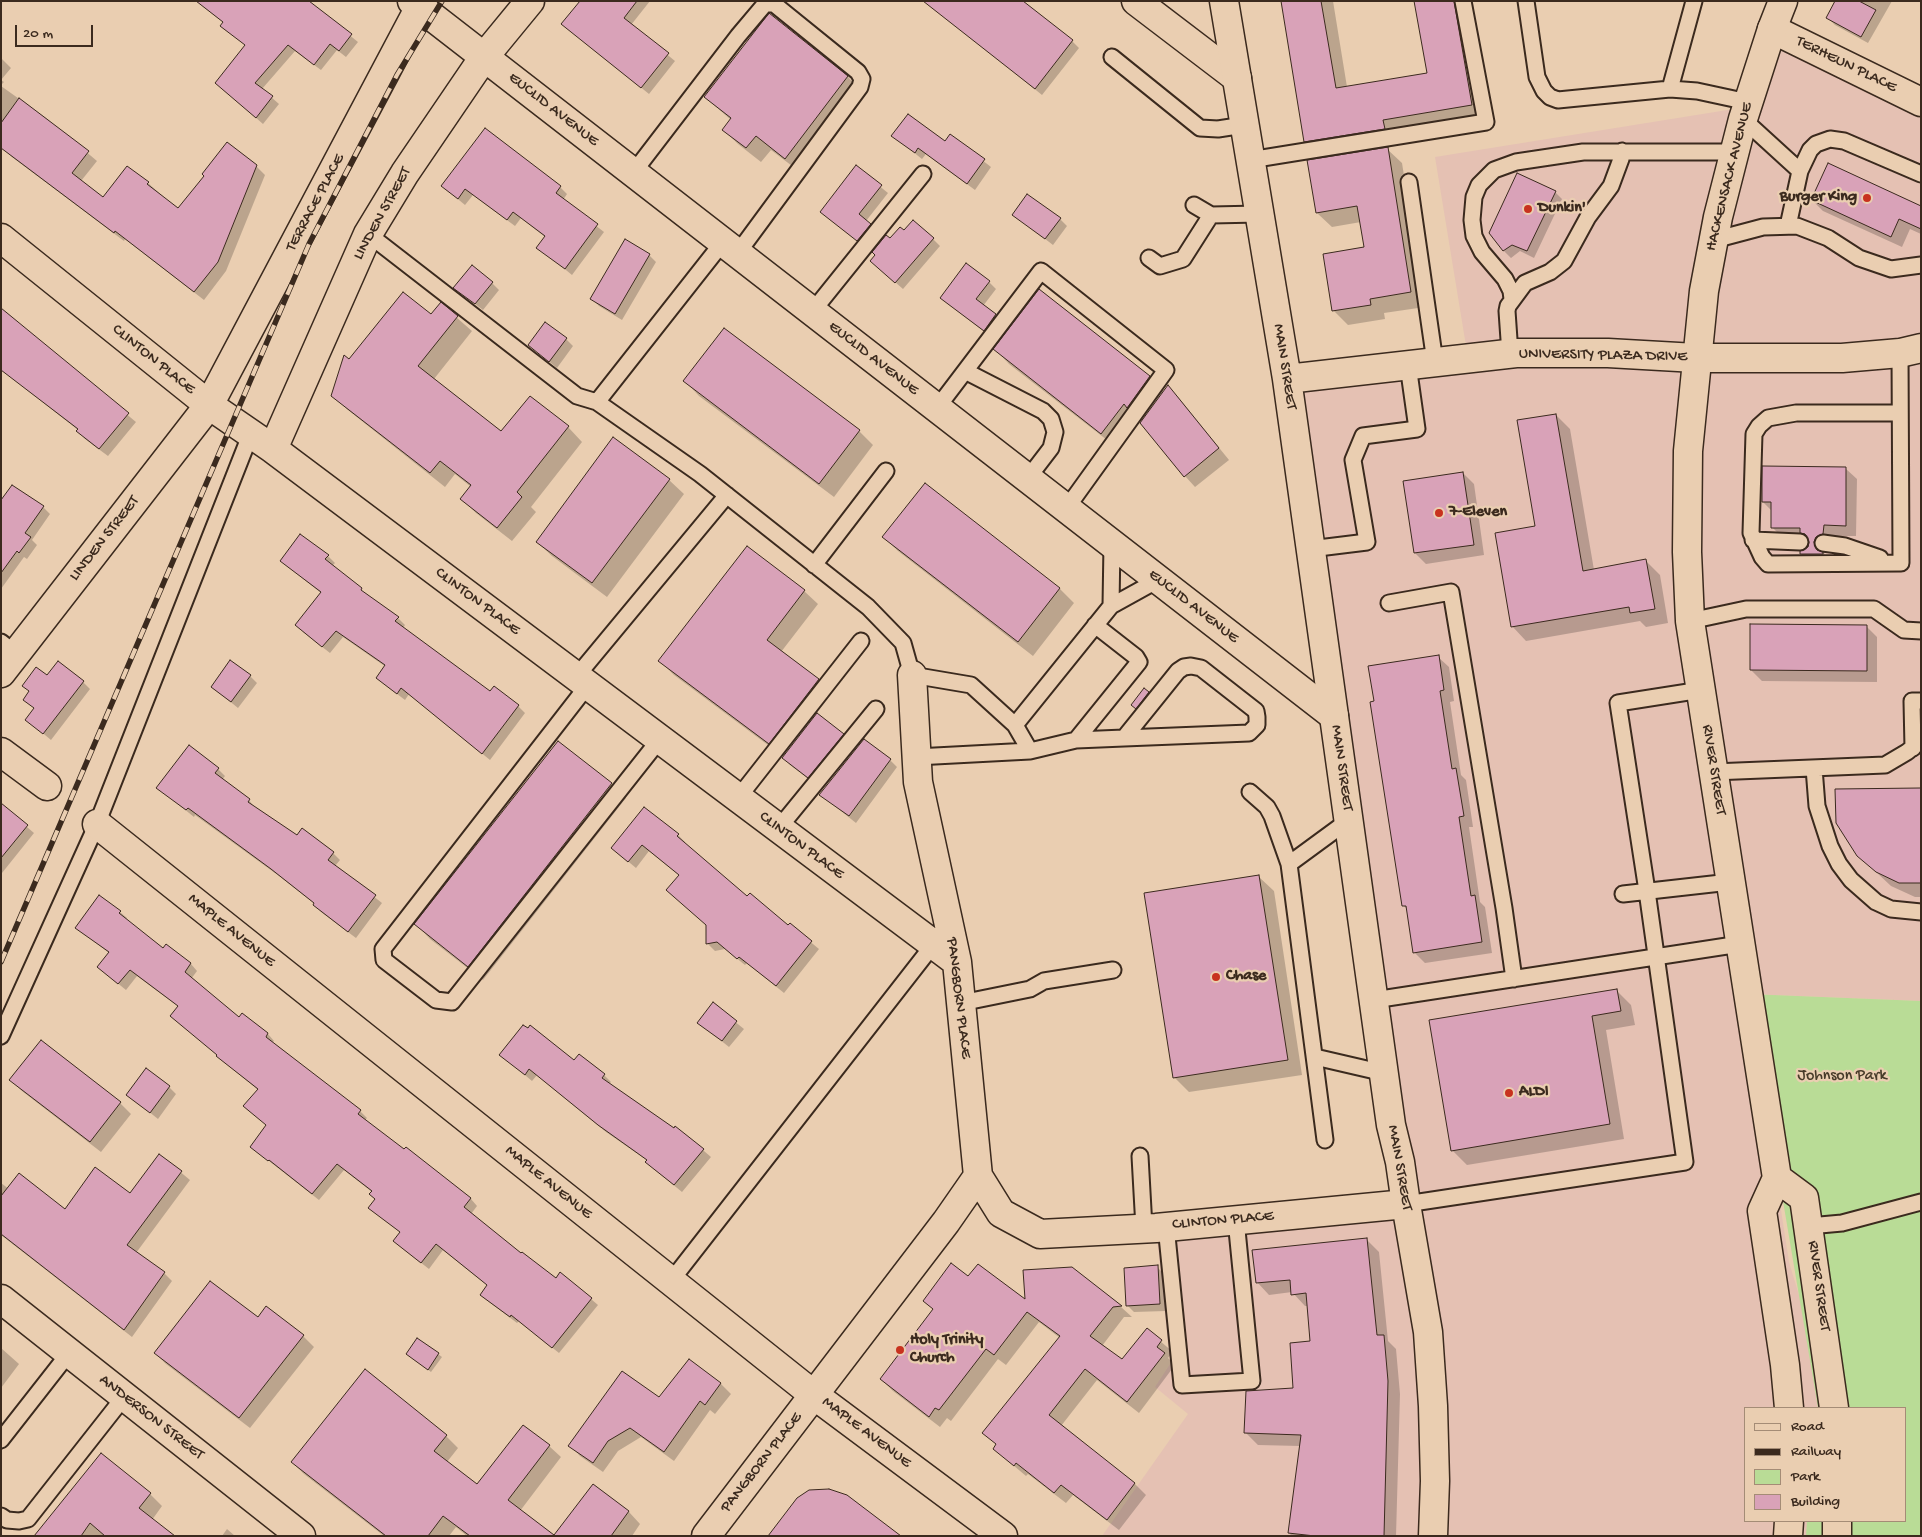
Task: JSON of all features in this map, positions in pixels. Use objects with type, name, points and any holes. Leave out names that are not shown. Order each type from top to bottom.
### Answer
[{"type":"street","name":"LINDEN STREET","points":[[273,449],[368,234],[404,173],[484,57],[530,1]]},
{"type":"street","points":[[1136,1],[1237,78]]},
{"type":"street","name":"MAIN STREET","points":[[1224,1],[1287,379],[1391,1125],[1400,1162],[1428,1332],[1433,1406],[1435,1481],[1433,1536]]},
{"type":"street","name":"HACKENSACK AVENUE","points":[[1696,358],[1704,291],[1734,152],[1772,29],[1783,1]]},
{"type":"street","name":"EUCLID AVENUE","points":[[418,3],[633,173],[1334,716]]},
{"type":"street","name":"TERRACE PLACE","points":[[209,404],[418,3]]},
{"type":"street","name":"TERHEUN PLACE","points":[[1772,29],[1921,102]]},
{"type":"street","name":"CLINTON PLACE","points":[[1,238],[209,404],[273,449],[957,962]]},
{"type":"street","name":"UNIVERSITY PLAZA DRIVE","points":[[1287,379],[1510,354],[1608,353],[1696,358],[1842,358],[1910,350]]},
{"type":"street","name":"RIVER STREET","points":[[1696,358],[1688,450],[1687,552],[1690,621],[1777,1178],[1804,1198],[1834,1407]]},
{"type":"street","name":"LINDEN STREET","points":[[6,656],[209,404]]},
{"type":"street","name":"PANGBORN PLACE","points":[[912,675],[918,782],[957,962],[978,1176],[1001,1213],[1040,1234]]},
{"type":"street","points":[[1,752],[47,786]]},
{"type":"street","name":"MAPLE AVENUE","points":[[97,824],[814,1395],[1003,1536]]},
{"type":"street","name":"PANGBORN PLACE","points":[[706,1536],[946,1222],[978,1176]]},
{"type":"street","points":[[1777,1178],[1762,1211],[1786,1365],[1789,1407]]},
{"type":"street","name":"CLINTON PLACE","points":[[1040,1234],[1155,1227],[1406,1204]]},
{"type":"street","name":"ANDERSON STREET","points":[[1,1299],[301,1536]]},
{"type":"street","points":[[1788,1536],[1789,1522]]},
{"type":"street","points":[[1837,1522],[1837,1536]]},
{"type":"lane","points":[[1250,160],[1486,122],[1463,1]]},
{"type":"lane","points":[[1526,1],[1538,77],[1544,91],[1550,97],[1558,100],[1670,89],[1697,91],[1746,110],[1800,171]]},
{"type":"lane","points":[[1670,89],[1694,1]]},
{"type":"lane","points":[[597,402],[730,248],[860,87],[862,79],[858,72],[774,4],[765,4],[738,36],[633,173]]},
{"type":"lane","points":[[1112,57],[1200,128],[1218,129],[1244,125]]},
{"type":"lane","points":[[1788,226],[1800,171],[1810,150],[1816,144],[1830,139],[1844,140],[1921,174]]},
{"type":"lane","points":[[1510,354],[1507,311],[1512,299],[1525,283],[1550,272],[1564,261],[1588,217],[1611,186],[1622,151]]},
{"type":"lane","points":[[1512,299],[1506,279],[1482,252],[1474,236],[1473,205],[1479,185],[1494,170],[1516,162],[1583,152],[1734,152]]},
{"type":"lane","points":[[812,312],[923,174]]},
{"type":"lane","points":[[1310,549],[1368,542],[1353,460],[1363,436],[1417,429],[1421,364],[1409,182]]},
{"type":"lane","points":[[1194,205],[1210,215],[1259,214]]},
{"type":"lane","points":[[1150,258],[1160,266],[1183,259],[1210,215]]},
{"type":"lane","points":[[1714,240],[1763,227],[1797,226],[1820,235],[1859,258],[1891,269],[1921,265]]},
{"type":"lane","points":[[368,234],[577,396],[597,402],[700,474],[868,607],[903,643],[912,675],[971,685],[1015,725],[1030,751]]},
{"type":"lane","points":[[937,408],[1041,271],[1166,370],[1066,509]]},
{"type":"lane","points":[[1901,563],[1900,413],[1910,350]]},
{"type":"lane","points":[[965,371],[1043,411],[1051,419],[1055,432],[1051,448],[1028,478]]},
{"type":"lane","points":[[1900,413],[1796,413],[1768,418],[1754,434],[1750,533],[1762,557],[1768,564],[1901,563]]},
{"type":"lane","points":[[1,1036],[97,824],[251,433]]},
{"type":"lane","points":[[814,564],[886,471]]},
{"type":"lane","points":[[660,739],[452,1002],[436,1000],[384,960],[383,948],[582,681],[727,495]]},
{"type":"lane","points":[[1753,540],[1800,542]]},
{"type":"lane","points":[[1823,543],[1845,546],[1901,563]]},
{"type":"lane","points":[[1111,606],[1112,544]]},
{"type":"lane","points":[[1015,725],[1111,606],[1158,580]]},
{"type":"lane","points":[[1389,603],[1451,592],[1514,979]]},
{"type":"lane","points":[[1690,621],[1746,609],[1874,609],[1904,630],[1921,631]]},
{"type":"lane","points":[[1076,740],[1139,662],[1136,657],[1095,625]]},
{"type":"lane","points":[[738,798],[861,641]]},
{"type":"lane","points":[[916,757],[1030,751],[1076,740],[1249,734],[1256,725],[1258,717],[1256,711],[1201,668],[1184,667],[1178,671],[1124,738]]},
{"type":"lane","points":[[1406,1204],[1685,1162],[1618,702],[1701,690]]},
{"type":"lane","points":[[1713,772],[1885,765],[1917,745],[1912,701],[1921,701]]},
{"type":"lane","points":[[778,828],[876,708]]},
{"type":"lane","points":[[1814,768],[1817,806],[1830,846],[1839,864],[1851,880],[1876,902],[1890,909],[1904,912],[1921,912]]},
{"type":"lane","points":[[1250,792],[1267,808],[1272,816],[1289,864],[1325,1140]]},
{"type":"lane","points":[[1289,864],[1348,820]]},
{"type":"lane","points":[[1623,894],[1730,882]]},
{"type":"lane","points":[[1374,1000],[1740,944]]},
{"type":"lane","points":[[671,1281],[934,945]]},
{"type":"lane","points":[[960,1003],[1030,989],[1044,981],[1113,970]]},
{"type":"lane","points":[[1315,1057],[1384,1073]]},
{"type":"lane","points":[[1140,1156],[1155,1227],[1182,1385],[1252,1381],[1236,1220]]},
{"type":"lane","points":[[1809,1226],[1842,1223],[1921,1202]]},
{"type":"lane","points":[[1,1440],[69,1353]]},
{"type":"lane","points":[[1,1516],[7,1520],[19,1521],[28,1519],[124,1397]]},
{"type":"shaded area","points":[[1772,29],[1921,102],[1921,1001],[1748,994],[1789,1262],[1805,1315],[1818,1407],[1744,1407],[1744,1522],[1814,1522],[1813,1536],[1102,1536],[1188,1414],[1155,1387],[1170,1364],[1156,1228],[1405,1204],[1287,379],[1468,358],[1435,157],[1746,107]]},
{"type":"green space","name":"Johnson Park","points":[[1748,994],[1921,1001],[1921,1536],[1806,1536],[1807,1522],[1907,1522],[1907,1407],[1818,1407]]},
{"type":"building","points":[[196,1],[309,1],[352,34],[339,51],[330,44],[314,65],[288,45],[255,83],[273,96],[256,118],[215,83],[245,45],[220,26],[223,22]]},
{"type":"building","points":[[580,1],[637,1],[624,18],[669,53],[641,88],[561,24]]},
{"type":"building","points":[[923,1],[1023,1],[1073,40],[1035,89]]},
{"type":"building","points":[[1281,1],[1321,1],[1336,88],[1427,73],[1414,1],[1454,1],[1472,105],[1383,120],[1385,129],[1304,142]]},
{"type":"building","points":[[1835,1],[1859,1],[1876,10],[1861,37],[1826,18]]},
{"type":"building","points":[[769,13],[848,76],[785,159],[756,136],[746,148],[722,130],[731,118],[704,97]]},
{"type":"building","points":[[19,98],[89,151],[72,173],[103,197],[127,166],[149,182],[147,184],[178,208],[204,176],[202,174],[227,142],[257,165],[218,262],[194,292],[115,231],[114,233],[1,148],[1,123]]},
{"type":"building","points":[[908,114],[945,141],[950,134],[985,159],[967,184],[918,148],[915,153],[891,136]]},
{"type":"building","points":[[485,128],[561,186],[556,193],[598,224],[565,269],[536,248],[545,236],[513,212],[507,220],[465,189],[458,199],[441,186]]},
{"type":"building","points":[[1388,147],[1411,292],[1370,299],[1371,305],[1332,311],[1323,254],[1364,247],[1357,206],[1316,213],[1307,160]]},
{"type":"building","points":[[1828,163],[1921,206],[1921,229],[1899,219],[1891,237],[1811,200]]},
{"type":"building","points":[[856,165],[882,185],[859,214],[871,224],[857,241],[820,212]]},
{"type":"building","points":[[1517,173],[1556,191],[1527,251],[1512,245],[1503,251],[1489,233]]},
{"type":"building","points":[[1027,194],[1061,218],[1045,239],[1012,215]]},
{"type":"building","points":[[913,220],[934,238],[895,283],[870,261],[875,255],[872,252],[886,235],[890,238],[900,227],[904,230]]},
{"type":"building","points":[[625,239],[650,254],[615,314],[590,299]]},
{"type":"building","points":[[966,263],[990,281],[976,299],[996,314],[984,331],[940,298]]},
{"type":"building","points":[[472,265],[493,282],[475,304],[453,288]]},
{"type":"building","points":[[1039,289],[1150,376],[1127,408],[1124,404],[1101,434],[993,349]]},
{"type":"building","points":[[403,292],[431,314],[441,302],[458,316],[418,366],[501,431],[530,396],[569,426],[517,492],[522,497],[497,528],[460,499],[471,485],[440,461],[430,473],[331,396],[344,355],[349,359]]},
{"type":"building","points":[[1,308],[129,413],[99,449],[76,431],[78,429],[1,370]]},
{"type":"building","points":[[545,322],[567,338],[549,362],[528,345]]},
{"type":"building","points":[[724,328],[860,430],[819,484],[683,381]]},
{"type":"building","points":[[1168,385],[1219,448],[1184,477],[1140,423]]},
{"type":"building","points":[[1556,414],[1583,571],[1646,559],[1655,609],[1630,613],[1629,607],[1511,627],[1495,533],[1535,526],[1517,420]]},
{"type":"building","points":[[613,437],[670,479],[592,583],[536,542]]},
{"type":"building","points":[[1762,466],[1846,467],[1846,526],[1824,525],[1823,534],[1816,537],[1814,542],[1817,550],[1823,552],[1823,554],[1800,554],[1800,551],[1808,547],[1809,542],[1805,534],[1800,533],[1800,528],[1771,528],[1771,502],[1762,502]]},
{"type":"building","name":"7-Eleven","points":[[1463,472],[1474,545],[1414,553],[1403,481]]},
{"type":"building","points":[[925,483],[1060,588],[1018,642],[882,537]]},
{"type":"building","points":[[12,485],[44,506],[25,533],[31,537],[19,553],[17,551],[1,573],[1,500]]},
{"type":"building","points":[[300,534],[329,555],[325,559],[362,588],[361,590],[399,617],[395,621],[490,691],[494,686],[519,705],[482,754],[401,688],[397,694],[376,678],[385,665],[336,631],[322,647],[295,625],[321,592],[280,561]]},
{"type":"building","points":[[747,546],[805,590],[767,640],[819,679],[769,744],[658,661]]},
{"type":"building","points":[[1750,624],[1867,625],[1867,671],[1750,670]]},
{"type":"building","points":[[1439,655],[1444,690],[1440,691],[1452,769],[1456,768],[1464,816],[1459,817],[1471,896],[1475,895],[1482,942],[1413,953],[1406,906],[1402,906],[1370,702],[1374,701],[1368,666]]},
{"type":"building","points":[[230,660],[251,675],[231,702],[211,687]]},
{"type":"building","points":[[58,661],[84,681],[43,734],[25,720],[34,708],[23,700],[29,691],[22,686],[36,667],[47,675]]},
{"type":"building","points":[[1144,688],[1149,692],[1136,709],[1131,705]]},
{"type":"building","points":[[817,713],[844,734],[808,778],[782,758]]},
{"type":"building","points":[[864,739],[891,759],[849,816],[819,795]]},
{"type":"building","points":[[558,741],[612,783],[468,967],[414,924]]},
{"type":"building","points":[[189,745],[219,768],[215,773],[250,799],[248,802],[297,835],[302,828],[334,852],[328,860],[376,895],[348,932],[271,869],[188,808],[186,810],[156,788]]},
{"type":"building","points":[[1921,788],[1921,883],[1899,883],[1876,872],[1857,856],[1836,823],[1835,789]]},
{"type":"building","points":[[1,803],[28,825],[1,858]]},
{"type":"building","points":[[644,807],[679,834],[677,836],[747,896],[750,893],[788,925],[790,923],[812,941],[776,986],[739,957],[737,959],[717,942],[706,944],[706,925],[666,890],[679,875],[642,845],[628,862],[611,848]]},
{"type":"building","name":"Chase","points":[[1259,875],[1288,1060],[1173,1078],[1144,893]]},
{"type":"building","points":[[99,895],[121,911],[119,913],[163,948],[166,944],[191,963],[185,972],[239,1017],[242,1013],[268,1033],[266,1037],[361,1110],[358,1114],[404,1149],[406,1147],[471,1198],[464,1207],[521,1253],[556,1278],[560,1272],[592,1298],[552,1348],[511,1315],[510,1317],[480,1295],[487,1285],[436,1244],[421,1263],[393,1241],[400,1232],[368,1208],[375,1199],[369,1194],[372,1191],[337,1164],[312,1194],[250,1147],[266,1125],[243,1106],[258,1089],[170,1016],[178,1006],[130,970],[118,984],[97,967],[109,952],[75,928]]},
{"type":"building","points":[[1617,989],[1621,1011],[1592,1016],[1610,1124],[1451,1151],[1429,1020]]},
{"type":"building","points":[[713,1002],[737,1021],[722,1041],[697,1023]]},
{"type":"building","points":[[523,1025],[528,1028],[530,1025],[574,1060],[579,1054],[605,1074],[602,1078],[674,1128],[675,1126],[704,1149],[674,1185],[645,1162],[647,1160],[598,1125],[529,1069],[525,1075],[499,1055]]},
{"type":"building","points":[[41,1040],[121,1102],[90,1142],[9,1080]]},
{"type":"building","points":[[146,1068],[170,1086],[150,1113],[126,1095]]},
{"type":"building","points":[[159,1154],[182,1171],[127,1245],[165,1272],[124,1330],[1,1234],[1,1196],[19,1173],[65,1209],[95,1167],[130,1193]]},
{"type":"building","points":[[1367,1238],[1377,1335],[1384,1335],[1388,1381],[1384,1536],[1315,1536],[1288,1533],[1301,1435],[1244,1433],[1246,1391],[1293,1388],[1290,1343],[1310,1341],[1306,1293],[1291,1295],[1290,1280],[1256,1283],[1252,1250]]},
{"type":"building","points":[[951,1263],[968,1276],[978,1264],[1025,1299],[1023,1270],[1072,1267],[1122,1306],[1113,1307],[1090,1336],[1122,1359],[1147,1328],[1162,1340],[1157,1347],[1165,1353],[1127,1402],[1085,1369],[1049,1415],[1135,1483],[1107,1520],[1061,1485],[1054,1493],[1016,1463],[1014,1466],[993,1449],[996,1444],[982,1433],[1060,1336],[1027,1312],[994,1355],[986,1349],[939,1410],[935,1408],[929,1417],[880,1379],[933,1309],[923,1301]]},
{"type":"building","points":[[1158,1265],[1160,1304],[1126,1306],[1124,1268]]},
{"type":"building","points":[[210,1281],[258,1317],[266,1306],[304,1335],[239,1418],[154,1353]]},
{"type":"building","points":[[417,1338],[439,1353],[428,1370],[406,1354]]},
{"type":"building","points":[[689,1359],[721,1383],[705,1405],[700,1401],[664,1452],[630,1428],[608,1441],[593,1463],[568,1446],[622,1371],[659,1397]]},
{"type":"building","points":[[365,1369],[447,1435],[434,1451],[477,1484],[523,1425],[550,1445],[508,1500],[554,1535],[593,1484],[629,1511],[611,1536],[470,1536],[443,1516],[428,1536],[386,1536],[291,1462]]},
{"type":"building","points":[[101,1453],[151,1493],[139,1508],[175,1536],[105,1536],[90,1523],[81,1536],[34,1536]]},
{"type":"building","points":[[829,1489],[847,1495],[901,1536],[768,1536],[797,1498],[809,1490]]},
{"type":"railway","points":[[1,962],[309,244],[397,75],[442,1]]},
{"type":"place","name":"Burger King","points":[[1867,198]]},
{"type":"place","name":"Dunkin'","points":[[1528,209]]},
{"type":"place","name":"7-Eleven","points":[[1439,513]]},
{"type":"place","name":"Chase","points":[[1216,977]]},
{"type":"place","name":"ALDI","points":[[1509,1093]]},
{"type":"place","name":"Holy Trinity Church","points":[[900,1350]]}]
